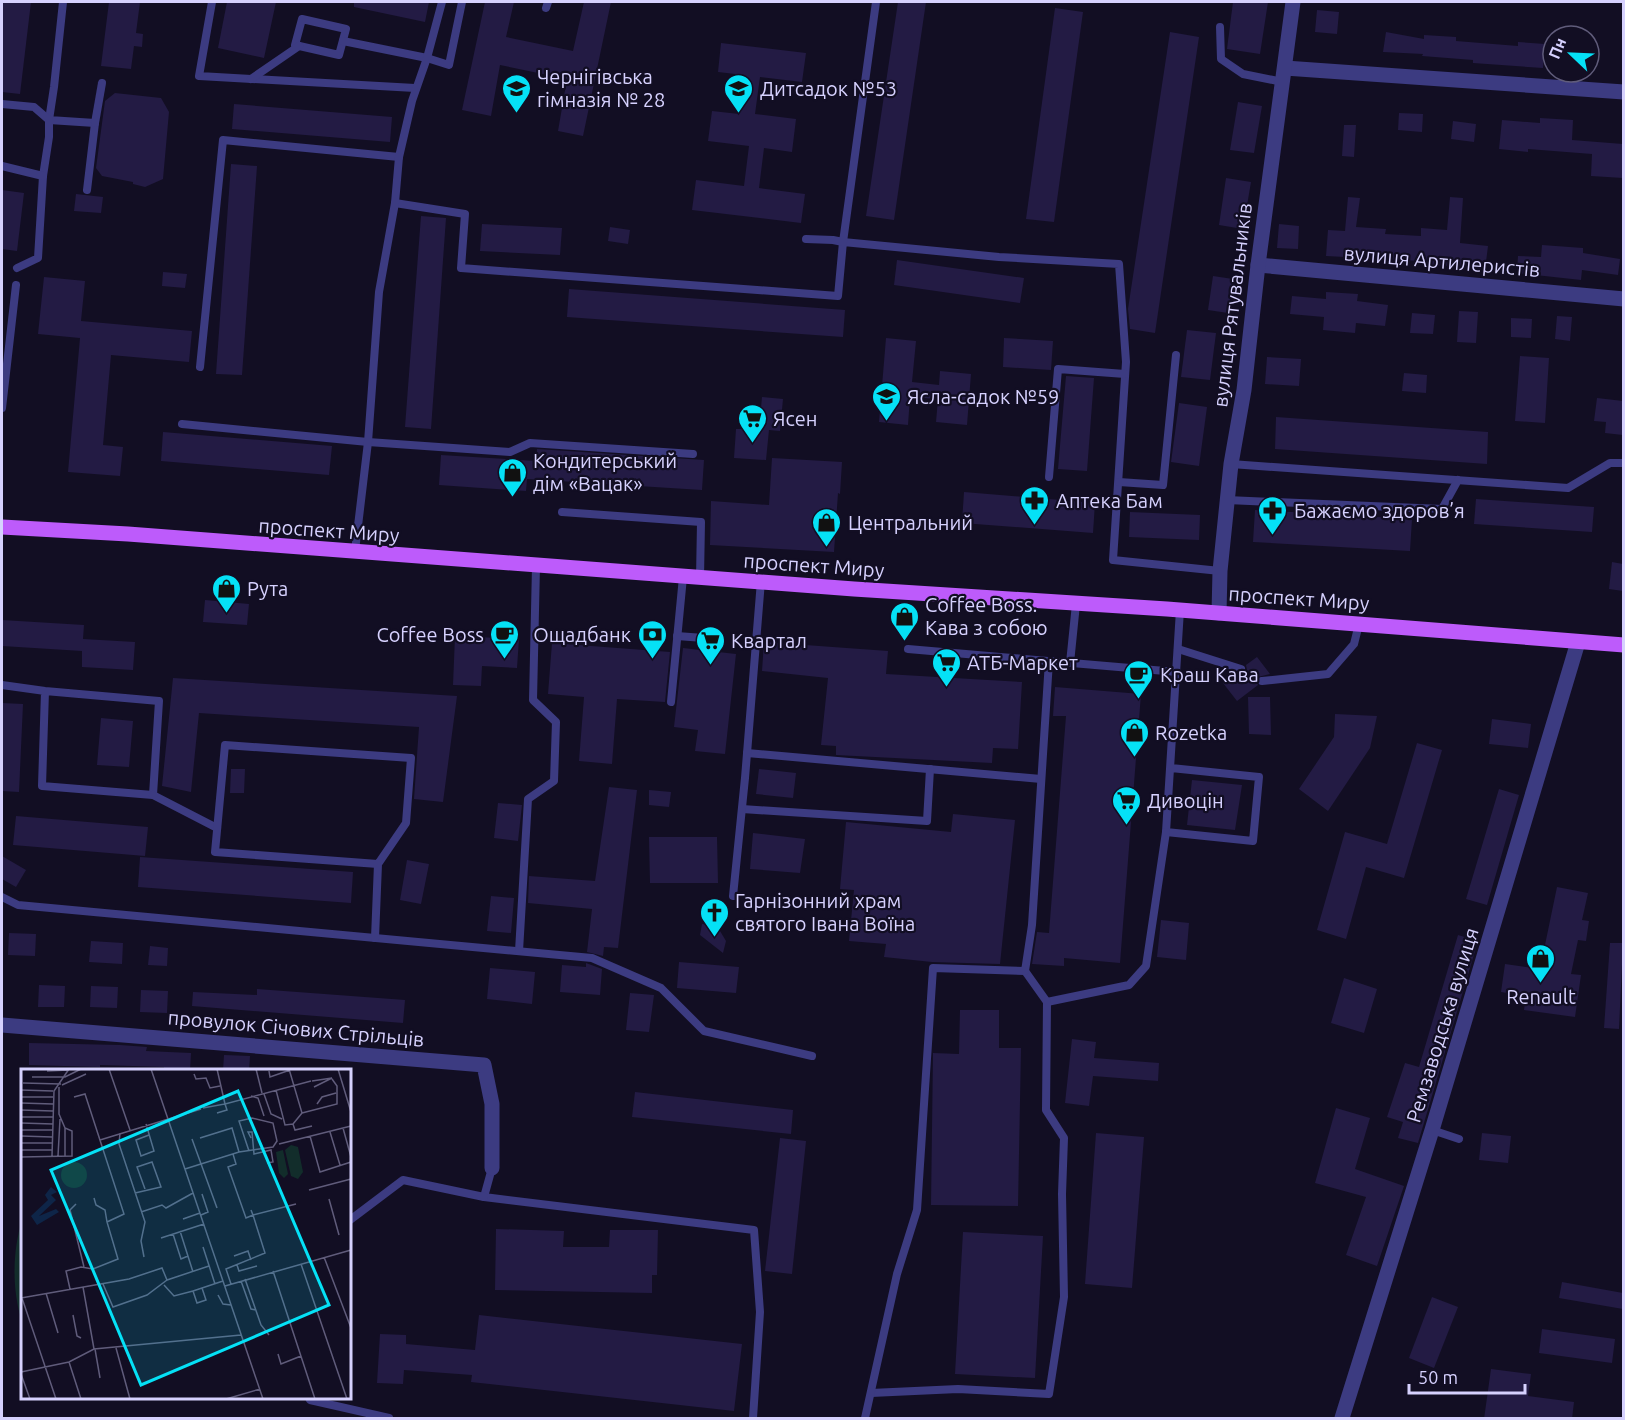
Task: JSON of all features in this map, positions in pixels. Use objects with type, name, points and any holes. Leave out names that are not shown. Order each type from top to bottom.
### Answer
[{"type":"main road","name":"проспект Миру","points":[[2,527],[128,534],[700,578],[1180,610],[1623,645]]},
{"type":"street","name":"вулиця Рятувальників","points":[[1219,613],[1220,571],[1231,464],[1244,390],[1293,2]]},
{"type":"street","points":[[1284,75],[1623,92]]},
{"type":"street","name":"вулиця Артилеристів","points":[[1258,265],[1623,299]]},
{"type":"street","name":"Ремзаводська вулиця","points":[[1342,1419],[1432,1130],[1578,642]]},
{"type":"street","name":"провулок Січових Стрільців","points":[[2,1025],[484,1065],[492,1104],[492,1168]]},
{"type":"lane","points":[[17,268],[38,258],[43,176],[49,137],[48,120],[63,2]]},
{"type":"lane","points":[[212,2],[199,76],[416,88]]},
{"type":"lane","points":[[355,553],[368,442],[379,292],[395,203],[399,157],[416,88],[428,58],[442,2]]},
{"type":"lane","points":[[343,41],[428,58],[449,65],[462,2]]},
{"type":"lane","points":[[395,203],[465,214],[460,268],[838,296],[843,242],[876,2]]},
{"type":"lane","points":[[302,19],[346,29],[343,41],[339,55],[295,45],[302,19]]},
{"type":"lane","points":[[1220,27],[1221,59],[1243,74],[1284,75]]},
{"type":"lane","points":[[251,79],[299,46]]},
{"type":"lane","points":[[87,190],[102,83]]},
{"type":"lane","points":[[2,104],[34,107],[48,120],[95,123]]},
{"type":"lane","points":[[200,367],[223,140],[399,157]]},
{"type":"lane","points":[[2,166],[43,176]]},
{"type":"lane","points":[[806,239],[999,257],[1119,264],[1126,362],[1113,561],[1220,571]]},
{"type":"lane","points":[[2,408],[16,285]]},
{"type":"lane","points":[[1119,482],[1163,485],[1176,355]]},
{"type":"lane","points":[[1049,477],[1058,369],[1125,374]]},
{"type":"lane","points":[[182,424],[368,442],[510,452],[530,443],[693,454]]},
{"type":"lane","points":[[1231,464],[1568,488],[1610,462],[1623,463]]},
{"type":"lane","points":[[1227,500],[1442,509],[1458,480]]},
{"type":"lane","points":[[562,512],[701,522],[700,578]]},
{"type":"lane","points":[[519,951],[528,799],[554,781],[556,722],[533,700],[536,566]]},
{"type":"lane","points":[[671,702],[683,576]]},
{"type":"lane","points":[[733,896],[761,581]]},
{"type":"lane","points":[[1070,663],[1076,604]]},
{"type":"lane","points":[[1047,1002],[1129,985],[1146,966],[1166,832],[1180,610]]},
{"type":"lane","points":[[1262,681],[1328,674],[1354,644],[1359,624]]},
{"type":"lane","points":[[677,636],[717,639]]},
{"type":"lane","points":[[908,649],[1177,672]]},
{"type":"lane","points":[[1178,649],[1241,669]]},
{"type":"lane","points":[[871,1393],[958,1389],[1049,1394],[1064,1297],[1062,1194],[1064,1138],[1046,1110],[1047,1002],[1025,972],[1032,925],[1049,661]]},
{"type":"lane","points":[[2,685],[45,691],[159,700],[153,795]]},
{"type":"lane","points":[[45,691],[42,786],[153,795],[217,828]]},
{"type":"lane","points":[[375,938],[378,864],[406,823],[411,758],[225,745],[215,852],[378,864]]},
{"type":"lane","points":[[747,753],[1041,779]]},
{"type":"lane","points":[[1166,832],[1253,841],[1259,777],[1171,768]]},
{"type":"lane","points":[[742,809],[927,821],[930,769]]},
{"type":"lane","points":[[2,897],[18,905],[592,958],[661,988],[704,1031],[812,1056]]},
{"type":"lane","points":[[865,1419],[897,1274],[917,1210],[933,968],[1025,972]]},
{"type":"lane","points":[[1432,1130],[1459,1139]]},
{"type":"lane","points":[[484,1197],[492,1168]]},
{"type":"lane","points":[[351,1219],[404,1180],[484,1197],[754,1230],[760,1312],[753,1419]]},
{"type":"lane","points":[[310,1399],[389,1419]]},
{"type":"green space","points":[[21,1224],[21,1318],[16,1297],[14,1271]]},
{"type":"building","points":[[2,2],[31,2],[20,94],[2,92]]},
{"type":"building","points":[[109,2],[140,2],[136,33],[143,34],[142,47],[134,46],[131,69],[101,66]]},
{"type":"building","points":[[227,2],[276,2],[264,58],[218,48]]},
{"type":"building","points":[[354,2],[429,2],[425,22],[354,7]]},
{"type":"building","points":[[485,2],[514,2],[506,37],[573,51],[584,2],[611,2],[583,136],[558,131],[567,79],[500,65],[491,116],[462,110]]},
{"type":"building","points":[[898,2],[926,2],[894,220],[866,216]]},
{"type":"building","points":[[1233,2],[1268,2],[1260,54],[1227,49]]},
{"type":"building","points":[[1055,8],[1083,12],[1054,222],[1026,219]]},
{"type":"building","points":[[1317,10],[1339,12],[1337,34],[1315,32]]},
{"type":"building","points":[[1170,32],[1199,37],[1155,333],[1130,329],[1128,309]]},
{"type":"building","points":[[1386,32],[1424,39],[1424,35],[1456,37],[1456,41],[1518,46],[1518,42],[1541,44],[1541,68],[1473,63],[1473,60],[1422,56],[1423,54],[1383,52]]},
{"type":"building","points":[[721,43],[806,53],[802,82],[760,77],[755,114],[796,119],[792,152],[764,148],[759,188],[805,194],[801,223],[692,210],[696,180],[744,186],[749,146],[708,141],[712,111],[739,114],[744,75],[718,72]]},
{"type":"building","points":[[115,93],[161,98],[169,112],[163,179],[145,187],[133,184],[133,182],[102,176],[96,168],[105,101]]},
{"type":"building","points":[[1238,102],[1262,106],[1254,153],[1230,150]]},
{"type":"building","points":[[234,104],[392,117],[390,142],[232,129]]},
{"type":"building","points":[[1399,113],[1423,114],[1422,132],[1398,130]]},
{"type":"building","points":[[1540,118],[1573,120],[1572,140],[1623,144],[1623,178],[1591,176],[1592,154],[1499,149],[1502,120],[1540,123]]},
{"type":"building","points":[[1453,121],[1476,124],[1474,142],[1451,139]]},
{"type":"building","points":[[1344,125],[1356,125],[1354,157],[1342,156]]},
{"type":"building","points":[[231,164],[257,166],[242,375],[216,374]]},
{"type":"building","points":[[1226,178],[1251,182],[1243,229],[1219,225]]},
{"type":"building","points":[[2,190],[24,193],[17,251],[2,249]]},
{"type":"building","points":[[76,194],[103,197],[101,213],[74,211]]},
{"type":"building","points":[[1348,197],[1360,198],[1356,227],[1386,229],[1385,234],[1421,236],[1421,228],[1447,230],[1450,197],[1463,198],[1460,243],[1488,246],[1485,270],[1418,265],[1419,261],[1326,256],[1328,230],[1345,231]]},
{"type":"building","points":[[421,216],[446,218],[431,429],[405,427]]},
{"type":"building","points":[[482,224],[562,228],[560,255],[480,251]]},
{"type":"building","points":[[1279,224],[1299,226],[1298,249],[1277,248]]},
{"type":"building","points":[[610,227],[630,230],[628,244],[608,241]]},
{"type":"building","points":[[1542,245],[1583,248],[1583,253],[1620,259],[1618,275],[1582,270],[1581,280],[1517,273],[1518,256],[1541,257]]},
{"type":"building","points":[[897,260],[1024,278],[1020,303],[894,285]]},
{"type":"building","points":[[163,272],[187,274],[185,288],[162,286]]},
{"type":"building","points":[[1213,276],[1233,279],[1228,313],[1208,310]]},
{"type":"building","points":[[44,277],[85,281],[81,321],[192,331],[189,362],[111,355],[103,445],[123,447],[120,476],[68,472],[80,338],[38,334]]},
{"type":"building","points":[[569,289],[845,310],[843,337],[567,317]]},
{"type":"building","points":[[1326,292],[1358,294],[1357,301],[1388,305],[1385,326],[1356,323],[1355,333],[1323,330],[1324,317],[1290,314],[1292,296],[1326,299]]},
{"type":"building","points":[[1459,311],[1478,312],[1476,343],[1457,342]]},
{"type":"building","points":[[1412,313],[1435,315],[1433,334],[1410,333]]},
{"type":"building","points":[[1557,316],[1572,317],[1570,341],[1555,339]]},
{"type":"building","points":[[1511,318],[1532,319],[1531,338],[1511,337]]},
{"type":"building","points":[[1187,330],[1216,333],[1210,380],[1181,377]]},
{"type":"building","points":[[886,338],[916,341],[912,382],[939,385],[940,371],[971,374],[967,425],[936,422],[938,399],[910,397],[908,425],[879,422]]},
{"type":"building","points":[[1004,338],[1053,341],[1051,370],[1003,367]]},
{"type":"building","points":[[1520,356],[1549,358],[1545,423],[1515,421]]},
{"type":"building","points":[[1267,357],[1301,359],[1299,386],[1265,384]]},
{"type":"building","points":[[1404,373],[1427,375],[1426,393],[1402,391]]},
{"type":"building","points":[[1066,376],[1094,378],[1087,471],[1058,469]]},
{"type":"building","points":[[762,397],[783,399],[780,431],[769,430],[766,460],[734,458],[736,429],[759,429]]},
{"type":"building","points":[[1597,398],[1623,401],[1623,435],[1605,433],[1606,422],[1594,421]]},
{"type":"building","points":[[1179,403],[1207,407],[1199,466],[1171,462]]},
{"type":"building","points":[[1276,417],[1488,432],[1487,464],[1275,449]]},
{"type":"building","points":[[163,432],[332,446],[329,475],[161,461]]},
{"type":"building","points":[[537,449],[704,460],[702,490],[527,479],[526,491],[439,485],[441,455],[536,461]]},
{"type":"building","points":[[772,458],[842,462],[834,552],[710,545],[711,501],[769,505]]},
{"type":"building","points":[[964,492],[1095,503],[1093,533],[962,523]]},
{"type":"building","points":[[1476,499],[1594,507],[1592,532],[1474,524]]},
{"type":"building","points":[[1255,510],[1412,519],[1410,551],[1253,542]]},
{"type":"building","points":[[1130,512],[1200,515],[1199,540],[1129,537]]},
{"type":"building","points":[[1612,562],[1623,564],[1623,591],[1609,589]]},
{"type":"building","name":"Рута","points":[[205,600],[249,604],[247,625],[203,622]]},
{"type":"building","points":[[2,620],[84,625],[83,639],[135,642],[133,670],[82,667],[82,651],[2,646]]},
{"type":"building","points":[[455,636],[519,639],[517,668],[482,666],[481,686],[453,685]]},
{"type":"building","points":[[764,642],[888,651],[886,674],[1022,682],[1018,749],[993,748],[992,763],[836,755],[836,746],[821,745],[828,678],[762,671]]},
{"type":"building","points":[[552,643],[670,652],[665,702],[617,699],[612,764],[579,761],[584,697],[548,694]]},
{"type":"building","points":[[683,648],[736,654],[725,754],[695,751],[698,730],[674,727]]},
{"type":"building","points":[[1257,657],[1270,674],[1258,677],[1256,681],[1258,685],[1237,701],[1223,683],[1235,674],[1245,674],[1246,665]]},
{"type":"building","points":[[173,678],[457,696],[443,802],[414,799],[419,727],[199,713],[191,792],[162,786]]},
{"type":"building","points":[[1055,687],[1141,694],[1120,963],[1064,958],[1064,966],[1032,964],[1037,932],[1049,933],[1066,716],[1053,716]]},
{"type":"building","points":[[1248,697],[1270,697],[1271,735],[1249,734]]},
{"type":"building","points":[[2,703],[23,704],[19,792],[2,791]]},
{"type":"building","points":[[1335,714],[1377,716],[1370,748],[1328,811],[1299,789],[1334,737]]},
{"type":"building","points":[[101,718],[133,721],[129,767],[97,765]]},
{"type":"building","points":[[1492,719],[1531,724],[1528,748],[1489,744]]},
{"type":"building","points":[[1417,743],[1442,750],[1404,878],[1366,867],[1346,939],[1317,930],[1345,832],[1387,844]]},
{"type":"building","points":[[231,769],[245,769],[244,793],[230,793]]},
{"type":"building","points":[[759,769],[796,773],[793,798],[756,794]]},
{"type":"building","points":[[1192,780],[1242,785],[1235,830],[1187,825]]},
{"type":"building","points":[[609,787],[637,790],[618,948],[604,947],[603,956],[587,952],[592,909],[528,903],[529,876],[595,881]]},
{"type":"building","points":[[1499,789],[1519,795],[1487,905],[1466,899]]},
{"type":"building","points":[[649,790],[671,792],[669,807],[649,805]]},
{"type":"building","points":[[498,803],[522,805],[518,841],[494,838]]},
{"type":"building","points":[[953,814],[1015,820],[1000,964],[932,962],[884,957],[886,944],[849,941],[854,890],[840,889],[846,822],[951,832]]},
{"type":"building","points":[[16,816],[148,827],[145,856],[13,845]]},
{"type":"building","points":[[753,833],[805,839],[800,873],[750,869]]},
{"type":"building","points":[[649,837],[717,837],[718,883],[650,883]]},
{"type":"building","points":[[2,856],[26,870],[16,887],[2,879]]},
{"type":"building","points":[[140,857],[353,872],[351,903],[138,887]]},
{"type":"building","points":[[407,860],[429,864],[421,904],[400,900]]},
{"type":"building","points":[[1557,887],[1588,893],[1582,920],[1589,921],[1586,941],[1578,940],[1571,974],[1581,975],[1575,1017],[1524,1010],[1526,996],[1501,992],[1505,964],[1540,969]]},
{"type":"building","points":[[491,896],[514,898],[511,933],[487,931]]},
{"type":"building","points":[[1161,920],[1189,923],[1186,960],[1157,957]]},
{"type":"building","name":"Гарнізонний храм святого Івана Воїна","points":[[702,924],[717,926],[726,941],[723,953],[700,935]]},
{"type":"building","points":[[9,933],[36,934],[35,956],[8,955]]},
{"type":"building","points":[[1458,935],[1478,941],[1418,1143],[1398,1138],[1403,1122],[1387,1117],[1405,1063],[1419,1067]]},
{"type":"building","points":[[91,941],[123,943],[122,964],[89,962]]},
{"type":"building","points":[[1610,943],[1623,943],[1619,1029],[1604,1028]]},
{"type":"building","points":[[150,946],[168,948],[167,966],[148,965]]},
{"type":"building","points":[[679,962],[739,967],[736,993],[677,988]]},
{"type":"building","points":[[586,963],[602,969],[600,995],[560,992],[562,965],[586,967]]},
{"type":"building","points":[[490,968],[535,972],[532,1004],[487,999]]},
{"type":"building","points":[[1344,978],[1377,989],[1364,1033],[1331,1023]]},
{"type":"building","points":[[39,985],[65,986],[64,1007],[38,1007]]},
{"type":"building","points":[[91,986],[118,987],[117,1008],[90,1007]]},
{"type":"building","points":[[257,989],[405,1000],[403,1023],[192,1006],[193,992],[257,995]]},
{"type":"building","points":[[141,990],[168,991],[167,1013],[140,1012]]},
{"type":"building","points":[[630,993],[654,995],[649,1032],[626,1030]]},
{"type":"building","points":[[960,1010],[999,1010],[999,1048],[1021,1048],[1018,1206],[931,1205],[933,1053],[959,1054]]},
{"type":"building","points":[[1072,1039],[1096,1042],[1094,1058],[1159,1063],[1158,1081],[1093,1076],[1089,1106],[1065,1103]]},
{"type":"building","points":[[29,1043],[120,1045],[147,1047],[146,1051],[191,1053],[190,1069],[29,1065]]},
{"type":"building","points":[[224,1055],[250,1056],[249,1069],[223,1069]]},
{"type":"building","points":[[635,1092],[793,1110],[791,1134],[632,1117]]},
{"type":"building","points":[[1336,1108],[1370,1118],[1355,1169],[1404,1186],[1377,1266],[1346,1255],[1366,1197],[1315,1183]]},
{"type":"building","points":[[1096,1133],[1144,1137],[1132,1288],[1085,1284]]},
{"type":"building","points":[[1482,1133],[1511,1136],[1508,1163],[1479,1160]]},
{"type":"building","points":[[780,1138],[806,1141],[792,1274],[765,1271]]},
{"type":"building","points":[[496,1229],[564,1231],[563,1247],[609,1247],[610,1230],[658,1230],[657,1275],[652,1275],[652,1293],[495,1290]]},
{"type":"building","points":[[963,1232],[1043,1236],[1035,1378],[955,1374]]},
{"type":"building","points":[[1562,1282],[1623,1293],[1623,1309],[1559,1298]]},
{"type":"building","points":[[1432,1297],[1458,1307],[1434,1368],[1409,1358]]},
{"type":"building","points":[[479,1315],[742,1344],[734,1411],[471,1382],[472,1375],[404,1370],[403,1384],[377,1383],[380,1334],[406,1335],[406,1344],[475,1350]]},
{"type":"building","points":[[1542,1329],[1615,1339],[1612,1363],[1539,1353]]},
{"type":"building","points":[[1491,1369],[1531,1374],[1528,1396],[1574,1402],[1572,1419],[1484,1419]]},
{"type":"place","name":"Чернігівська гімназія № 28","points":[[516,114]]},
{"type":"place","name":"Дитсадок №53","points":[[739,114]]},
{"type":"place","name":"Ясла-садок №59","points":[[886,422]]},
{"type":"place","name":"Ясен","points":[[752,444]]},
{"type":"place","name":"Кондитерський дім «Вацак»","points":[[512,498]]},
{"type":"place","name":"Аптека Бам","points":[[1035,526]]},
{"type":"place","name":"Бажаємо здоров’я","points":[[1273,536]]},
{"type":"place","name":"Центральний","points":[[827,548]]},
{"type":"place","name":"Рута","points":[[226,614]]},
{"type":"place","name":"Coffee Boss. Кава з собою","points":[[904,642]]},
{"type":"place","name":"Coffee Boss","points":[[505,660]]},
{"type":"place","name":"Ощадбанк","points":[[652,660]]},
{"type":"place","name":"Квартал","points":[[710,666]]},
{"type":"place","name":"АТБ-Маркет","points":[[946,688]]},
{"type":"place","name":"Краш Кава","points":[[1139,700]]},
{"type":"place","name":"Rozetka","points":[[1134,758]]},
{"type":"place","name":"Дивоцін","points":[[1126,826]]},
{"type":"place","name":"Гарнізонний храм святого Івана Воїна","points":[[714,938]]},
{"type":"place","name":"Renault","points":[[1541,984]]}]
